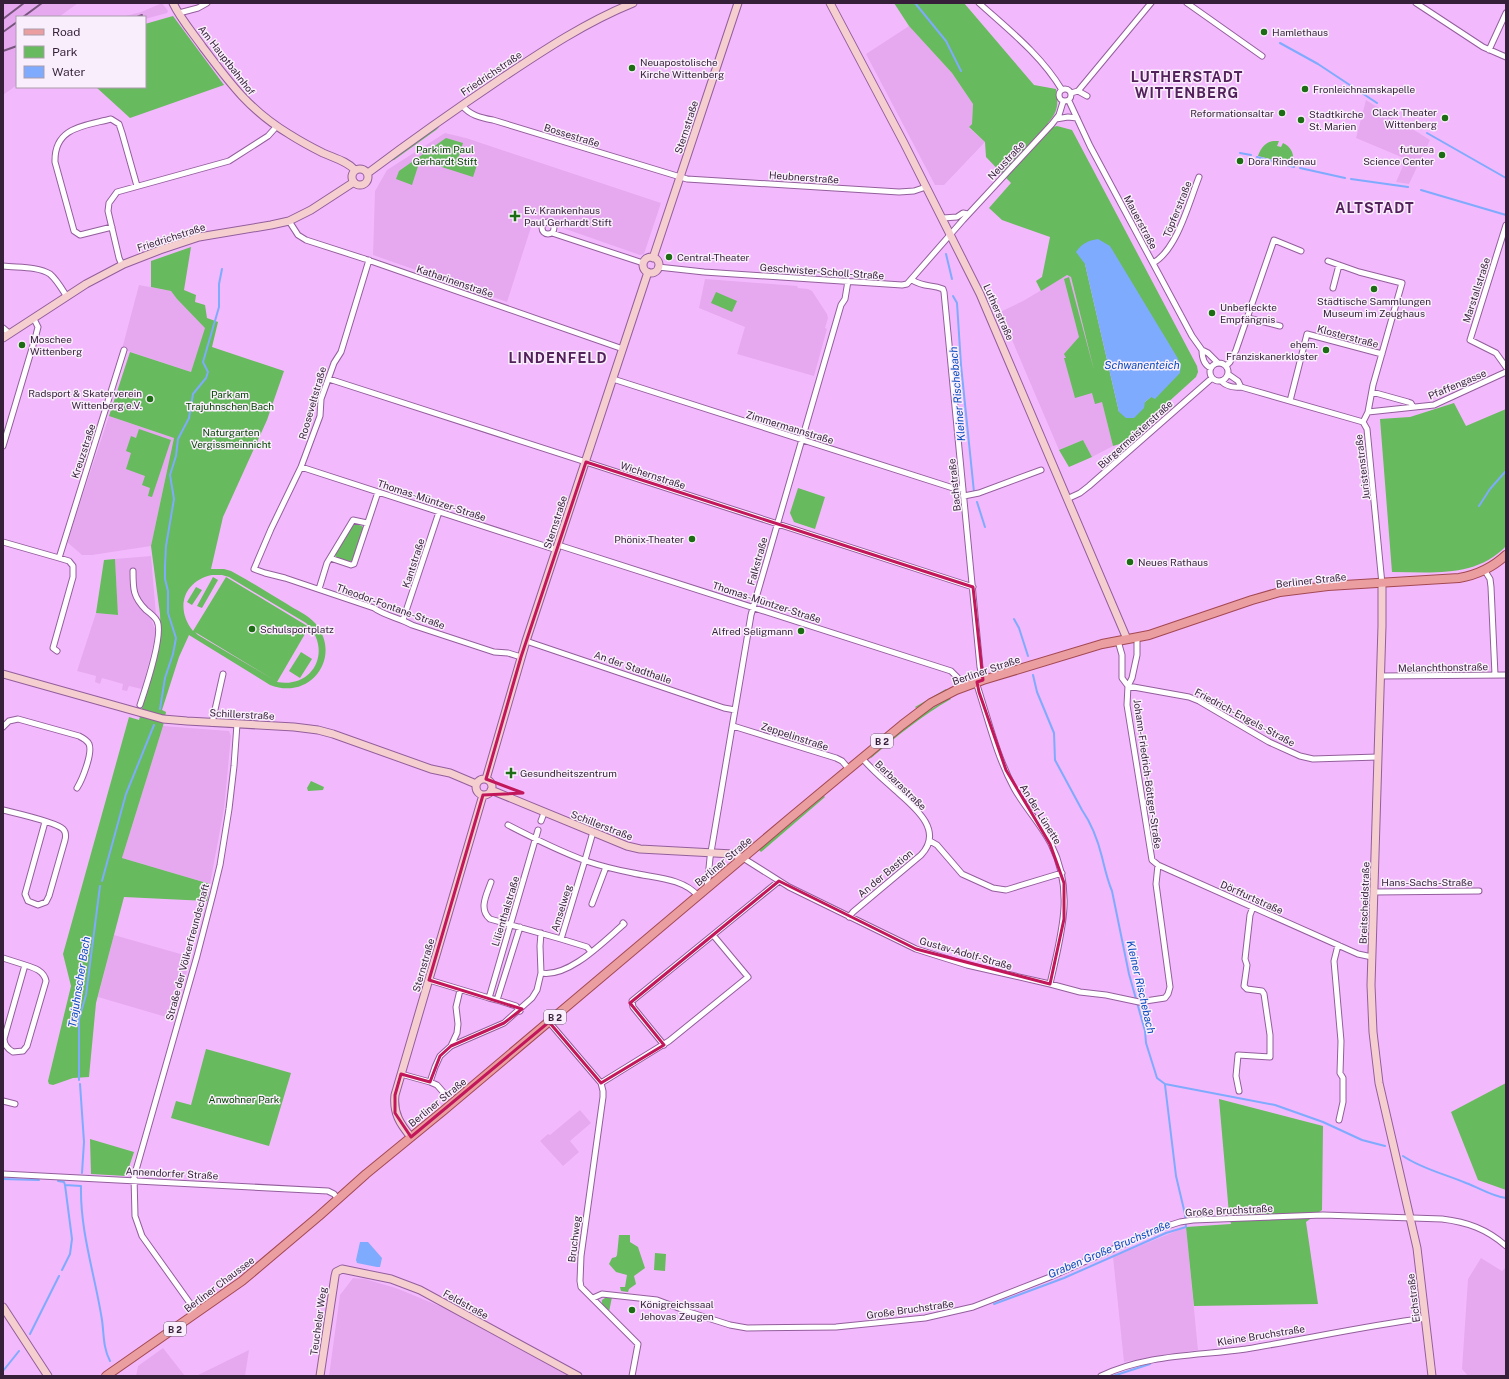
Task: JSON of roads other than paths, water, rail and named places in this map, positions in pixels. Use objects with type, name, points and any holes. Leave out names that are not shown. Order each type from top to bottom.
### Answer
[{"type":"main road","name":"Berliner Straße","points":[[338,1199],[862,758],[916,713],[936,700],[980,681],[1123,640],[1155,633],[1280,592],[1322,587],[1454,579],[1472,576],[1485,571],[1506,555]]},
{"type":"main road","name":"Berliner Chaussee","points":[[106,1376],[238,1284],[338,1199]]},
{"type":"street","name":"Am Hauptbahnhof","points":[[173,3],[237,91],[256,111],[277,126],[317,150],[340,160],[355,170]]},
{"type":"street","points":[[179,13],[198,8],[207,3]]},
{"type":"street","name":"Friedrichstraße","points":[[3,338],[95,279],[122,265],[195,238],[289,221],[311,210],[354,182],[360,185],[366,183],[369,177],[368,173],[462,105],[563,38],[619,6],[633,3]]},
{"type":"street","name":"Sternstraße","points":[[653,258],[738,3]]},
{"type":"street","name":"Lutherstraße","points":[[830,3],[926,186],[988,311],[1067,499],[1123,640]]},
{"type":"street","points":[[979,3],[1041,60],[1056,79],[1062,90]]},
{"type":"street","points":[[1071,93],[1078,91],[1151,3]]},
{"type":"street","points":[[1187,3],[1262,56]]},
{"type":"street","points":[[1416,3],[1489,50],[1506,58]]},
{"type":"street","points":[[1489,50],[1506,13]]},
{"type":"street","points":[[1067,89],[1071,93],[1071,97],[1066,101],[1060,99],[1058,96],[1059,92],[1062,90],[1067,89]]},
{"type":"street","points":[[1078,91],[1087,96]]},
{"type":"street","name":"Mauerstraße","points":[[1066,101],[1077,118],[1153,263],[1202,350],[1202,356],[1208,367],[1211,368]]},
{"type":"street","name":"Neustraße","points":[[950,234],[1056,119],[1066,101]]},
{"type":"street","name":"Bossestraße","points":[[462,105],[466,110],[477,116],[498,121],[680,177]]},
{"type":"street","points":[[1056,119],[1068,117],[1077,118]]},
{"type":"street","points":[[112,227],[80,235],[74,231],[55,162],[55,152],[62,138],[74,128],[111,119],[119,124],[137,186]]},
{"type":"street","points":[[122,265],[108,211],[109,203],[112,197],[121,190],[229,161],[268,136],[277,126]]},
{"type":"street","points":[[354,182],[352,176],[355,170],[362,168],[368,173]]},
{"type":"street","name":"Heubnerstraße","points":[[680,177],[694,180],[899,192],[914,191],[926,186]]},
{"type":"street","name":"Töpferstraße","points":[[1153,263],[1162,257],[1174,242],[1199,177]]},
{"type":"street","points":[[942,218],[957,217],[963,213],[968,214]]},
{"type":"street","name":"Katharinenstraße","points":[[289,221],[295,232],[302,238],[623,349]]},
{"type":"street","name":"Marstallstraße","points":[[1506,225],[1470,340],[1496,353],[1506,367]]},
{"type":"street","points":[[552,233],[643,263]]},
{"type":"street","points":[[912,280],[950,234]]},
{"type":"street","points":[[1226,366],[1233,357],[1248,318],[1274,240],[1301,251]]},
{"type":"street","points":[[647,258],[653,258],[657,261],[658,267],[654,272],[648,272],[644,268],[643,263],[647,258]]},
{"type":"street","name":"Rooseveltstraße","points":[[254,570],[271,528],[301,467],[320,416],[321,399],[334,363],[342,352],[369,260]]},
{"type":"street","points":[[1328,261],[1340,265],[1333,288]]},
{"type":"street","name":"Juristenstraße","points":[[1340,265],[1402,283],[1382,354],[1368,412],[1363,422],[1367,429],[1382,584]]},
{"type":"street","points":[[3,266],[46,272],[57,281],[67,297]]},
{"type":"street","name":"Geschwister-Scholl-Straße","points":[[658,267],[704,272],[905,285],[912,280]]},
{"type":"street","name":"Sternstraße","points":[[486,779],[526,640],[648,272]]},
{"type":"street","name":"Bachstraße","points":[[912,280],[923,286],[943,288],[973,587],[980,681]]},
{"type":"street","name":"Falkstraße","points":[[711,853],[753,607],[841,305],[845,299],[848,281]]},
{"type":"street","points":[[1248,318],[1280,326]]},
{"type":"street","points":[[3,446],[36,336],[38,327],[34,319]]},
{"type":"street","points":[[3,328],[10,334]]},
{"type":"street","name":"Klosterstraße","points":[[1290,402],[1307,334],[1382,354]]},
{"type":"street","name":"Kreuzstraße","points":[[59,558],[124,350]]},
{"type":"street","name":"Mauerstraße","points":[[1202,350],[1208,353],[1218,363]]},
{"type":"street","points":[[1226,366],[1218,363],[1211,368],[1210,372],[1212,378],[1236,388],[1241,387],[1363,422]]},
{"type":"street","points":[[1221,381],[1226,379],[1228,374],[1226,366]]},
{"type":"street","name":"Pfaffengasse","points":[[1368,412],[1434,405],[1506,372]]},
{"type":"street","points":[[1228,374],[1238,381],[1241,387]]},
{"type":"street","name":"Bürgermeisterstraße","points":[[1067,499],[1080,493],[1089,486],[1212,378]]},
{"type":"street","name":"Wichernstraße","points":[[329,379],[973,587]]},
{"type":"street","name":"Zimmermannstraße","points":[[613,379],[954,488],[963,489]]},
{"type":"street","points":[[1372,392],[1411,403],[1413,407]]},
{"type":"street","name":"Thomas-Müntzer-Straße","points":[[301,467],[439,512],[753,607],[951,671],[958,678],[962,688]]},
{"type":"street","points":[[964,496],[979,493],[1041,470]]},
{"type":"street","points":[[330,558],[351,565],[354,564],[378,492]]},
{"type":"street","name":"Kantstraße","points":[[404,620],[439,512]]},
{"type":"street","points":[[319,589],[327,563],[353,520],[368,523]]},
{"type":"street","points":[[3,542],[69,561],[73,566],[74,571],[53,648],[57,651]]},
{"type":"street","name":"Theodor-Fontane-Straße","points":[[254,570],[319,589],[404,620],[412,625],[494,652],[508,653],[521,657]]},
{"type":"street","points":[[133,571],[135,595],[139,603],[158,621],[159,636],[140,705]]},
{"type":"street","points":[[1485,571],[1490,579],[1491,587],[1495,675]]},
{"type":"street","name":"Breitscheidstraße","points":[[1382,584],[1372,957],[1372,1011],[1379,1083],[1394,1153],[1411,1219]]},
{"type":"street","name":"Johann-Friedrich-Böttger-Straße","points":[[1137,637],[1137,655],[1132,678],[1128,686],[1127,705],[1151,856],[1152,860],[1158,865]]},
{"type":"street","name":"An der Stadthalle","points":[[526,640],[724,708],[735,710]]},
{"type":"street","name":"Johann-Friedrich-Böttger-Straße","points":[[1123,640],[1122,678],[1128,686]]},
{"type":"street","name":"Schillerstraße","points":[[3,674],[156,717],[179,721],[294,727],[326,732],[431,769],[450,773],[476,784]]},
{"type":"street","points":[[212,722],[223,674]]},
{"type":"street","name":"Melanchthonstraße","points":[[1380,676],[1506,674]]},
{"type":"street","name":"An der Lünette","points":[[980,681],[999,754],[1014,788],[1050,844],[1058,860],[1062,873],[1065,903],[1064,919],[1050,984]]},
{"type":"street","name":"Friedrich-Engels-Straße","points":[[1128,686],[1189,697],[1199,701],[1269,742],[1300,756],[1313,759],[1378,757]]},
{"type":"street","points":[[3,727],[9,721],[18,719],[79,736],[86,740],[90,752],[82,781],[77,788]]},
{"type":"street","name":"Straße der Völkerfreundschaft","points":[[197,1314],[142,1236],[135,1216],[134,1181],[203,934],[216,880],[232,790],[237,724]]},
{"type":"street","name":"Zeppelinstraße","points":[[733,726],[836,758],[842,761],[849,769]]},
{"type":"street","name":"Barbarastraße","points":[[862,758],[921,816],[929,829],[930,841]]},
{"type":"street","points":[[486,779],[491,784],[491,790],[488,794],[483,795],[477,791],[476,784],[480,780],[486,779]]},
{"type":"street","name":"Schillerstraße","points":[[491,790],[544,813],[634,848],[733,854],[743,858]]},
{"type":"street","name":"Sternstraße","points":[[411,1137],[395,1113],[394,1095],[483,795]]},
{"type":"street","points":[[3,810],[45,822],[62,828],[66,835],[48,899],[42,904],[36,904],[28,901],[25,894],[45,822]]},
{"type":"street","points":[[541,821],[544,813]]},
{"type":"street","points":[[508,825],[585,860],[606,867],[672,881],[693,891],[698,896]]},
{"type":"street","name":"Lilienthalstraße","points":[[489,998],[538,830]]},
{"type":"street","name":"Amselweg","points":[[490,882],[484,904],[484,912],[490,919],[561,939],[592,832]]},
{"type":"street","points":[[930,841],[937,845],[962,874],[993,888],[1006,890],[1062,873]]},
{"type":"street","name":"An der Bastion","points":[[849,917],[921,855],[926,850],[930,841]]},
{"type":"street","points":[[707,888],[711,853]]},
{"type":"street","name":"Gustav-Adolf-Straße","points":[[743,858],[779,881],[916,949],[974,966],[1080,992],[1106,995],[1139,1002],[1165,998],[1170,987],[1156,884],[1158,865]]},
{"type":"street","name":"Dörffurtstraße","points":[[1158,865],[1358,954],[1372,957]]},
{"type":"street","points":[[592,904],[606,867]]},
{"type":"street","points":[[664,1045],[633,1006],[632,1001],[779,881]]},
{"type":"street","name":"Hans-Sachs-Straße","points":[[1374,892],[1479,891]]},
{"type":"street","points":[[1239,1091],[1236,1076],[1238,1055],[1270,1057],[1270,1035],[1264,994],[1262,991],[1247,989],[1244,986],[1247,965],[1245,959],[1250,915],[1253,907]]},
{"type":"street","points":[[542,973],[548,974],[561,971],[572,966],[591,952],[624,924],[623,923]]},
{"type":"street","name":"Lilienthalstraße","points":[[498,1000],[520,927]]},
{"type":"street","points":[[430,1082],[440,1056],[451,1046],[504,1023],[520,1011],[532,998],[537,990],[542,973],[540,946],[541,933]]},
{"type":"street","points":[[549,1022],[601,1083],[664,1045],[748,978],[713,935]]},
{"type":"street","points":[[561,939],[587,947],[591,952]]},
{"type":"street","points":[[1338,945],[1334,961],[1341,1041],[1340,1073],[1344,1078],[1343,1102],[1339,1120]]},
{"type":"street","points":[[3,958],[33,967],[41,972],[46,981],[27,1046],[23,1051],[13,1052],[6,1047],[4,1039],[26,965]]},
{"type":"street","points":[[429,980],[516,1006],[520,1011]]},
{"type":"street","points":[[451,1046],[457,1033],[458,1024],[456,1007],[460,990]]},
{"type":"street","points":[[401,1074],[437,1085],[444,1094]]},
{"type":"street","name":"Bruchweg","points":[[601,1083],[603,1096],[580,1256],[581,1287],[638,1344],[632,1376]]},
{"type":"street","points":[[3,1101],[15,1104]]},
{"type":"street","name":"Annendorfer Straße","points":[[3,1174],[320,1191],[330,1192],[338,1199]]},
{"type":"street","name":"Große Bruchstraße","points":[[593,1298],[602,1294],[657,1300],[730,1325],[747,1328],[836,1327],[925,1318],[978,1305],[1050,1277],[1158,1229],[1187,1220],[1323,1215],[1442,1219],[1468,1223],[1491,1234],[1506,1246]]},
{"type":"street","name":"Eichstraße","points":[[1411,1219],[1417,1248],[1432,1376]]},
{"type":"street","name":"Feldstraße","points":[[338,1270],[345,1269],[391,1279],[414,1287],[578,1376]]},
{"type":"street","name":"Teucheler Weg","points":[[320,1376],[334,1279],[338,1270]]},
{"type":"street","points":[[3,1307],[48,1376]]},
{"type":"street","name":"Kleine Bruchstraße","points":[[1101,1376],[1134,1363],[1156,1359],[1230,1351],[1370,1326],[1425,1318]]},
{"type":"water","name":"Schwanenteich","points":[[1098,239],[1110,246],[1181,365],[1180,373],[1155,399],[1151,397],[1145,402],[1144,408],[1134,418],[1126,418],[1119,412],[1085,264],[1076,252],[1086,243]]},
{"type":"water","points":[[360,1242],[368,1242],[382,1258],[380,1267],[357,1263],[356,1260]]},
{"type":"waterway","points":[[915,3],[946,41],[961,71]]},
{"type":"waterway","name":"Trajuhnscher Bach","points":[[1280,43],[1318,64],[1377,103]]},
{"type":"waterway","name":"Trajuhnscher Bach","points":[[1427,133],[1506,178]]},
{"type":"waterway","name":"Kleiner Rischebach","points":[[1240,153],[1251,155]]},
{"type":"waterway","name":"Kleiner Rischebach","points":[[1257,157],[1294,167]]},
{"type":"waterway","name":"Kleiner Rischebach","points":[[1300,168],[1345,178]]},
{"type":"waterway","name":"Kleiner Rischebach","points":[[1351,179],[1408,187]]},
{"type":"waterway","name":"Kleiner Rischebach","points":[[1421,190],[1506,215]]},
{"type":"waterway","name":"Kleiner Rischebach","points":[[946,254],[952,279]]},
{"type":"waterway","name":"Trajuhnscher Bach","points":[[160,709],[165,678],[173,654],[176,638],[168,613],[168,591],[165,579],[166,546],[174,499],[170,475],[176,456],[178,439],[189,418],[193,394],[206,378],[208,372],[203,362],[219,307],[219,284],[222,269]]},
{"type":"waterway","name":"Kleiner Rischebach","points":[[953,296],[957,303],[961,365],[974,492]]},
{"type":"waterway","points":[[1479,506],[1490,489],[1505,472]]},
{"type":"waterway","name":"Kleiner Rischebach","points":[[977,502],[985,527]]},
{"type":"waterway","name":"Kleiner Rischebach","points":[[1014,619],[1019,628],[1028,656]]},
{"type":"waterway","name":"Kleiner Rischebach","points":[[1033,675],[1037,692],[1054,733],[1055,760],[1094,832],[1100,851],[1112,891],[1129,974],[1145,1031],[1146,1043],[1157,1078],[1165,1084],[1275,1105],[1323,1122],[1362,1140],[1385,1146]]},
{"type":"waterway","name":"Trajuhnscher Bach","points":[[102,881],[126,794],[154,725]]},
{"type":"waterway","name":"Trajuhnscher Bach","points":[[79,1080],[79,1019],[86,995],[100,886]]},
{"type":"waterway","name":"Trajuhnscher Bach","points":[[80,1084],[84,1142],[82,1173]]},
{"type":"waterway","name":"Graben Große Bruchstraße","points":[[994,1304],[1064,1278],[1166,1233],[1186,1227],[1185,1214],[1176,1176],[1165,1085]]},
{"type":"waterway","name":"Kleiner Rischebach","points":[[1403,1156],[1426,1168],[1490,1194],[1506,1198]]},
{"type":"waterway","points":[[3,1179],[39,1180]]},
{"type":"waterway","points":[[58,1181],[64,1182],[65,1185]]},
{"type":"waterway","name":"Trajuhnscher Bach","points":[[62,1270],[70,1254],[72,1239],[65,1185],[81,1186],[81,1203],[85,1237],[99,1303],[105,1346],[110,1361]]},
{"type":"waterway","points":[[30,1334],[59,1276]]},
{"type":"waterway","points":[[3,1371],[19,1351]]},
{"type":"waterway","points":[[1113,1376],[1150,1364]]},
{"type":"railway","points":[[3,19],[24,3]]},
{"type":"railway","points":[[24,16],[42,3]]},
{"type":"railway","points":[[3,32],[16,23]]},
{"type":"railway","points":[[3,51],[16,46]]},
{"type":"place","name":"Hamlethaus","points":[[1264,32]]},
{"type":"place","name":"Neuapostolische Kirche Wittenberg","points":[[632,68]]},
{"type":"place","name":"Fronleichnamskapelle","points":[[1305,89]]},
{"type":"place","name":"Reformationsaltar","points":[[1282,113]]},
{"type":"place","name":"Clack Theater Wittenberg","points":[[1445,118]]},
{"type":"place","name":"Stadtkirche St. Marien","points":[[1301,120]]},
{"type":"place","name":"futurea Science Center","points":[[1442,155]]},
{"type":"place","name":"Dora Rindenau","points":[[1240,161]]},
{"type":"place","name":"Ev. Krankenhaus Paul Gerhardt Stift","points":[[515,216]]},
{"type":"place","name":"Central-Theater","points":[[669,257]]},
{"type":"place","name":"Städtische Sammlungen Museum im Zeughaus","points":[[1374,289]]},
{"type":"place","name":"Unbefleckte Empfängnis","points":[[1212,313]]},
{"type":"place","name":"Moschee Wittenberg","points":[[22,345]]},
{"type":"place","name":"ehem. Franziskanerkloster","points":[[1326,350]]},
{"type":"place","name":"Radsport & Skaterverein Wittenberg e.V.","points":[[150,399]]},
{"type":"place","name":"Phönix-Theater","points":[[692,539]]},
{"type":"place","name":"Neues Rathaus","points":[[1130,562]]},
{"type":"place","name":"Schulsportplatz","points":[[252,629]]},
{"type":"place","name":"Alfred Seligmann","points":[[801,631]]},
{"type":"place","name":"Gesundheitszentrum","points":[[511,773]]},
{"type":"place","name":"Königreichssaal Jehovas Zeugen","points":[[632,1310]]},
{"type":"district","name":"LUTHERSTADT WITTENBERG","points":[[1187,86]]},
{"type":"district","name":"ALTSTADT","points":[[1375,208]]},
{"type":"district","name":"LINDENFELD","points":[[558,358]]},
{"type":"park label","name":"Park im Paul Gerhardt Stift","points":[[445,154]]},
{"type":"park label","name":"Park am Trajuhnschen Bach","points":[[230,400]]},
{"type":"park label","name":"Naturgarten Vergissmeinnicht","points":[[231,438]]},
{"type":"park label","name":"Anwohner Park","points":[[244,1099]]}]
